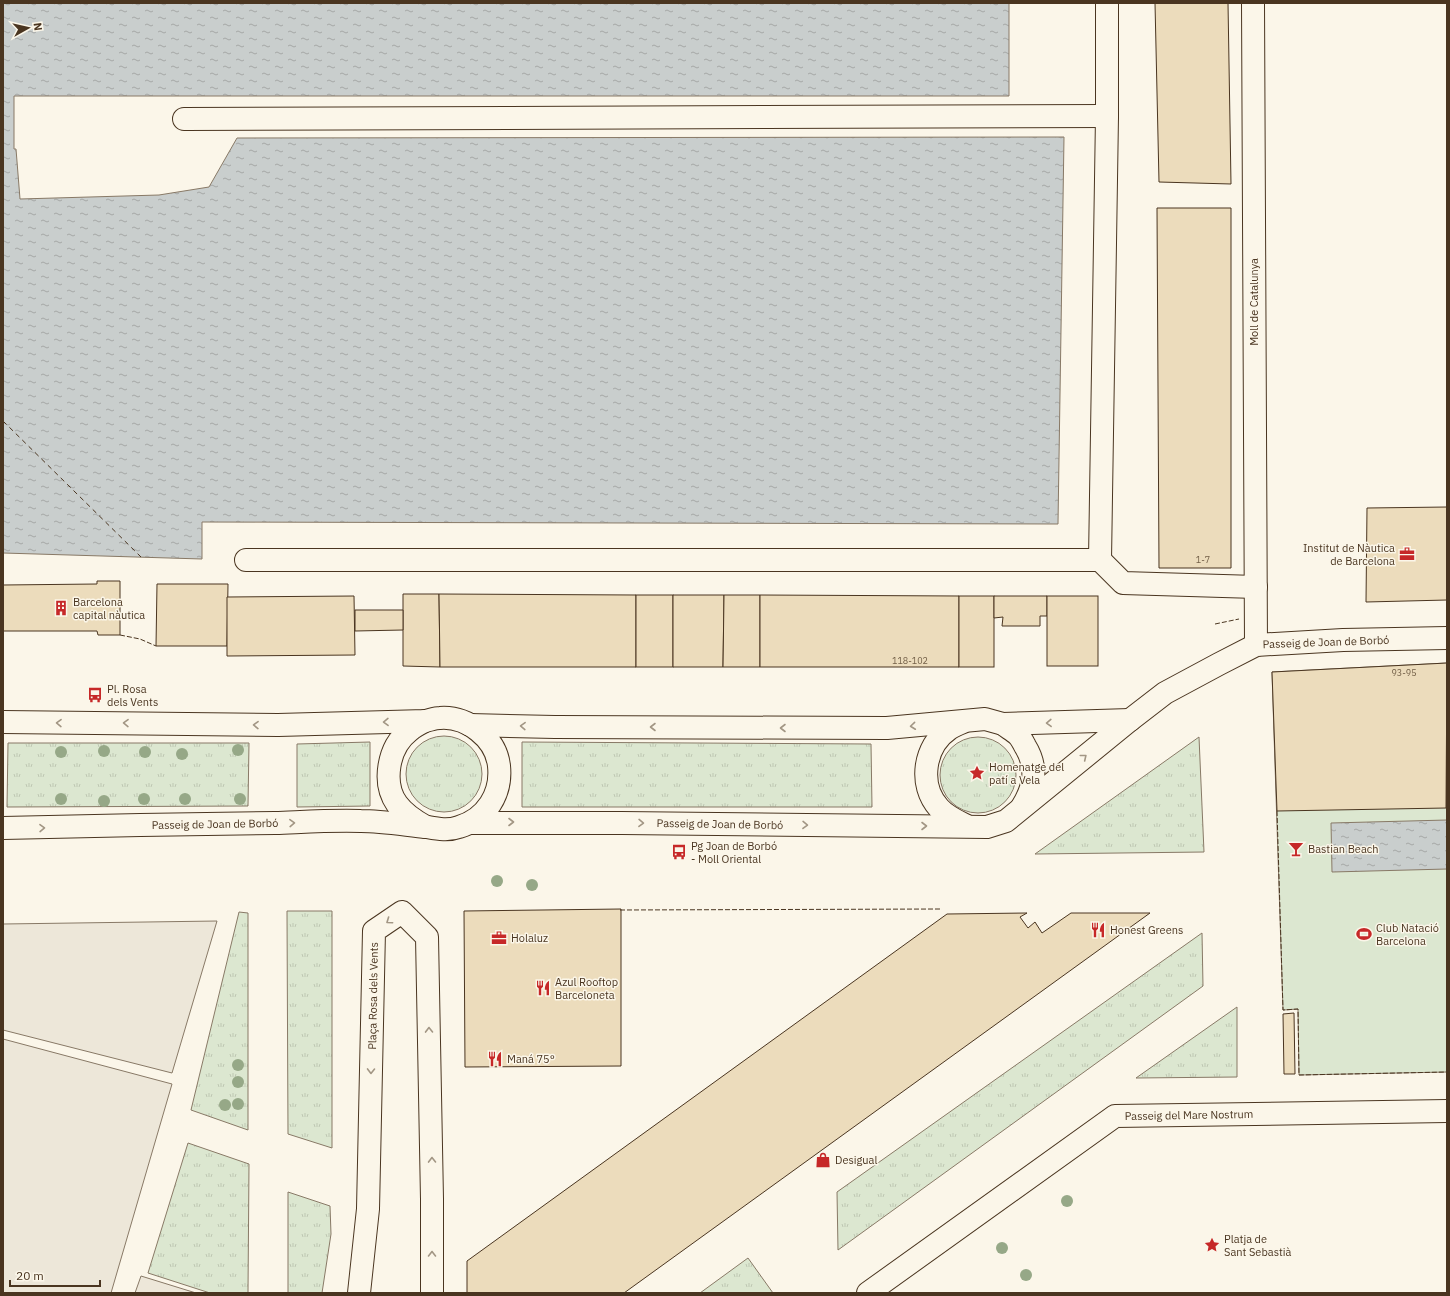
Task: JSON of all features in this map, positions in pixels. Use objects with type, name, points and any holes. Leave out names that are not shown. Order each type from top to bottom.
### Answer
[{"type":"street","points":[[1100,560],[1107,116],[1106,3]]},
{"type":"street","name":"Moll de Catalunya","points":[[1253,3],[1256,645]]},
{"type":"street","points":[[184,119],[1107,116]]},
{"type":"street","points":[[246,560],[1100,560],[1124,583],[1256,595]]},
{"type":"street","name":"Passeig de Joan de Borbó","points":[[3,828],[362,821],[428,827],[442,830],[457,828],[472,823],[988,827],[1006,820],[1130,720],[1165,694],[1256,645],[1343,640],[1447,638]]},
{"type":"street","name":"Passeig de Joan de Borbó","points":[[3,722],[278,725],[425,721],[440,718],[456,719],[470,724],[555,727],[887,728],[985,719],[1003,724],[1130,720]]},
{"type":"street","name":"Passeig de Joan de Borbó","points":[[425,721],[408,731],[395,746],[389,765],[389,785],[396,804],[410,818],[428,827]]},
{"type":"street","name":"Passeig de Joan de Borbó","points":[[966,721],[949,728],[936,741],[928,757],[926,775],[929,792],[938,808],[952,820],[968,826]]},
{"type":"street","name":"Passeig de Joan de Borbó","points":[[470,724],[484,735],[493,748],[499,765],[499,782],[494,798],[485,812],[472,823]]},
{"type":"street","name":"Passeig de Joan de Borbó","points":[[1003,724],[1019,736],[1031,755],[1034,769],[1033,783],[1029,796],[1021,808]]},
{"type":"street","name":"Plaça Rosa dels Vents","points":[[359,1293],[368,1209],[374,931],[402,912],[427,937],[432,1199],[432,1293]]},
{"type":"street","name":"Passeig del Mare Nostrum","points":[[868,1293],[1116,1116],[1447,1110]]},
{"type":"green space","name":"Club Natació Barcelona","points":[[1447,663],[1447,1072],[1299,1075],[1298,1009],[1283,1010],[1272,672]]},
{"type":"green space","points":[[444,736],[458,739],[471,747],[479,760],[482,774],[479,788],[471,801],[458,809],[444,812],[430,809],[417,801],[409,788],[406,774],[409,760],[417,747],[430,739]]},
{"type":"green space","points":[[978,737],[992,740],[1005,748],[1013,761],[1016,775],[1013,789],[1005,802],[992,810],[978,813],[964,810],[951,802],[943,789],[940,775],[943,761],[951,748],[964,740]]},
{"type":"green space","points":[[1199,737],[1204,852],[1035,854]]},
{"type":"green space","points":[[370,742],[370,806],[297,807],[297,744]]},
{"type":"green space","points":[[522,742],[871,744],[872,807],[522,807]]},
{"type":"green space","points":[[8,743],[249,743],[248,806],[7,807]]},
{"type":"green space","points":[[287,911],[332,911],[332,1148],[288,1134]]},
{"type":"green space","points":[[239,912],[248,913],[248,1130],[191,1110]]},
{"type":"green space","points":[[1202,933],[1203,986],[838,1250],[837,1192]]},
{"type":"green space","points":[[1237,1007],[1237,1077],[1136,1078]]},
{"type":"green space","points":[[188,1143],[249,1164],[248,1293],[210,1293],[148,1273]]},
{"type":"green space","points":[[288,1192],[330,1206],[331,1234],[322,1293],[288,1293]]},
{"type":"green space","points":[[748,1258],[773,1293],[700,1293]]},
{"type":"shaded area","points":[[217,921],[172,1073],[3,1030],[3,924]]},
{"type":"shaded area","points":[[3,1039],[172,1084],[111,1293],[3,1293]]},
{"type":"shaded area","points":[[141,1276],[196,1293],[135,1293]]},
{"type":"water","points":[[3,3],[1009,3],[1009,96],[14,96],[14,149],[16,149],[20,199],[159,195],[209,187],[237,138],[1064,137],[1058,524],[202,522],[202,559],[3,553]]},
{"type":"water","points":[[1447,820],[1447,869],[1332,872],[1331,823]]},
{"type":"building","points":[[1155,3],[1228,3],[1231,184],[1159,182]]},
{"type":"building","points":[[1157,208],[1231,208],[1231,568],[1159,568]]},
{"type":"building","name":"Institut de Nàutica de Barcelona","points":[[1447,507],[1447,600],[1366,602],[1367,508]]},
{"type":"building","name":"Barcelona capital nàutica","points":[[97,581],[120,581],[120,635],[98,635],[97,631],[3,631],[3,585],[97,584]]},
{"type":"building","points":[[157,584],[228,584],[227,646],[156,646]]},
{"type":"building","points":[[403,594],[439,594],[440,667],[403,666]]},
{"type":"building","points":[[439,594],[636,595],[636,667],[440,667]]},
{"type":"building","points":[[636,595],[673,595],[673,667],[636,667]]},
{"type":"building","points":[[673,595],[724,595],[723,667],[673,667]]},
{"type":"building","points":[[724,595],[760,595],[760,667],[723,667]]},
{"type":"building","points":[[760,595],[959,596],[959,667],[760,667]]},
{"type":"building","points":[[354,596],[355,655],[227,656],[227,597]]},
{"type":"building","points":[[959,596],[994,596],[994,667],[959,667]]},
{"type":"building","points":[[994,596],[1047,596],[1047,616],[1040,616],[1040,626],[1002,626],[1003,617],[994,618]]},
{"type":"building","points":[[1047,596],[1098,596],[1098,666],[1047,666]]},
{"type":"building","points":[[355,610],[403,610],[403,630],[355,631]]},
{"type":"building","points":[[1447,663],[1446,808],[1277,811],[1272,672]]},
{"type":"building","name":"Azul Rooftop Barceloneta","points":[[621,909],[621,1066],[465,1067],[464,911]]},
{"type":"building","points":[[1027,913],[1020,917],[1028,928],[1035,922],[1042,933],[1071,913],[1150,913],[624,1293],[467,1293],[467,1261],[947,914]]},
{"type":"building","points":[[1294,1013],[1295,1074],[1284,1074],[1283,1014]]},
{"type":"ferry route","points":[[3,421],[141,557]]},
{"type":"fence","points":[[1215,624],[1239,619]]},
{"type":"fence","points":[[120,635],[140,639],[156,646]]},
{"type":"fence","points":[[1277,811],[1283,1010],[1298,1009],[1299,1075],[1447,1072]]},
{"type":"fence","points":[[620,910],[942,909]]},
{"type":"place","name":"Institut de Nàutica de Barcelona","points":[[1407,554]]},
{"type":"place","name":"Barcelona capital nàutica","points":[[61,608]]},
{"type":"place","name":"Pl. Rosa dels Vents","points":[[95,695]]},
{"type":"place","name":"Homenatge del patí a Vela","points":[[977,773]]},
{"type":"place","name":"Bastian Beach","points":[[1296,849]]},
{"type":"place","name":"Pg Joan de Borbó - Moll Oriental","points":[[679,852]]},
{"type":"place","name":"Honest Greens","points":[[1098,930]]},
{"type":"place","name":"Club Natació Barcelona","points":[[1364,934]]},
{"type":"place","name":"Holaluz","points":[[499,938]]},
{"type":"place","name":"Azul Rooftop Barceloneta","points":[[543,988]]},
{"type":"place","name":"Maná 75°","points":[[495,1059]]},
{"type":"place","name":"Desigual","points":[[823,1160]]},
{"type":"place","name":"Platja de Sant Sebastià","points":[[1212,1245]]}]
